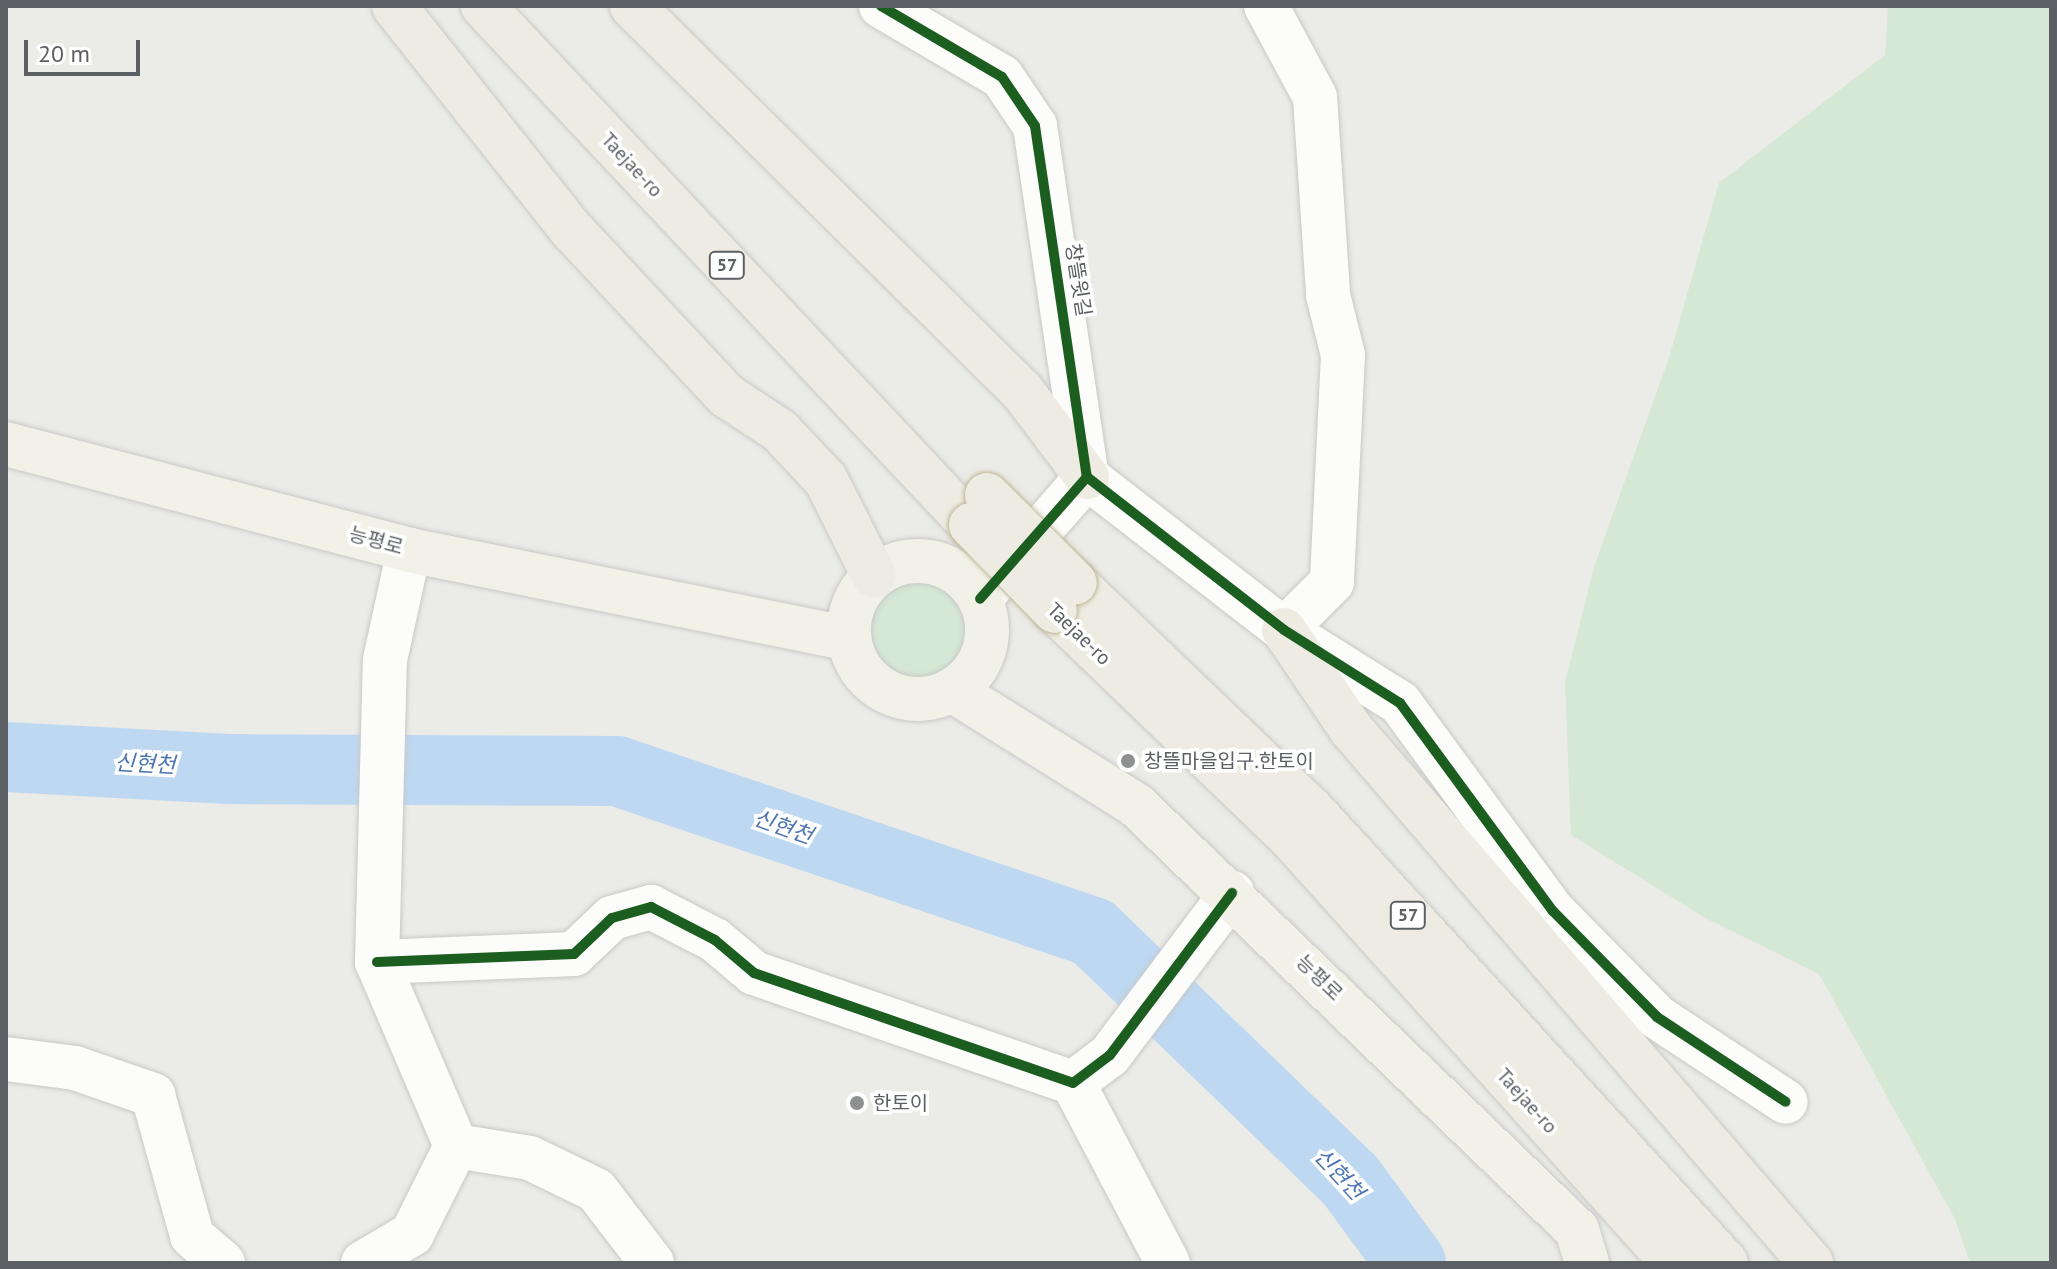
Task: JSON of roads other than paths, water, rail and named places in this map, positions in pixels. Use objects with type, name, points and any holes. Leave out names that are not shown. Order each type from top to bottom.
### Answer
[{"type":"highway","points":[[394,6],[571,229],[727,396],[780,431],[826,480],[858,608]]},
{"type":"highway","name":"Taejae-ro","points":[[483,6],[979,510]]},
{"type":"highway","name":"Taejae-ro","points":[[519,6],[979,510]]},
{"type":"highway","points":[[632,6],[1022,391],[1087,477]]},
{"type":"highway","name":"57","points":[[979,510],[1065,597]]},
{"type":"highway","name":"Taejae-ro","points":[[1065,597],[1291,838],[1673,1263]]},
{"type":"highway","name":"Taejae-ro","points":[[1065,597],[1311,809],[1726,1263]]},
{"type":"highway","points":[[1284,630],[1351,729],[1811,1263]]},
{"type":"main road","name":"능평로","points":[[6,444],[409,550],[749,623],[858,608]]},
{"type":"main road","points":[[917,561],[970,587],[987,635],[963,680],[920,698],[887,692],[869,679],[858,608],[917,561]]},
{"type":"main road","name":"능평로","points":[[963,680],[1015,729],[1136,805],[1232,893],[1577,1230],[1587,1263]]},
{"type":"street","name":"창뜰윗길","points":[[881,6],[1002,77],[1035,126],[1087,477]]},
{"type":"street","points":[[1266,6],[1315,97],[1328,295],[1343,355],[1332,582],[1284,630]]},
{"type":"street","points":[[970,587],[1013,554],[1087,477],[1284,630],[1400,703],[1553,911],[1657,1017],[1786,1102]]},
{"type":"street","points":[[363,1263],[412,1234],[456,1146],[377,962],[385,660],[409,550]]},
{"type":"street","points":[[1073,1083],[1110,1055],[1232,893]]},
{"type":"street","points":[[377,962],[574,954],[612,918],[651,907],[715,940],[754,973],[1073,1083],[1163,1262]]},
{"type":"street","points":[[6,1059],[75,1068],[153,1095],[192,1236],[221,1262]]},
{"type":"street","points":[[456,1146],[530,1158],[596,1190],[652,1263]]},
{"type":"waterway","name":"신현천","points":[[6,757],[229,769],[617,771],[1093,932],[1350,1180],[1411,1263]]},
{"type":"place","name":"창뜰마을입구.한토이","points":[[1128,761]]},
{"type":"place","name":"한토이","points":[[857,1103]]}]
